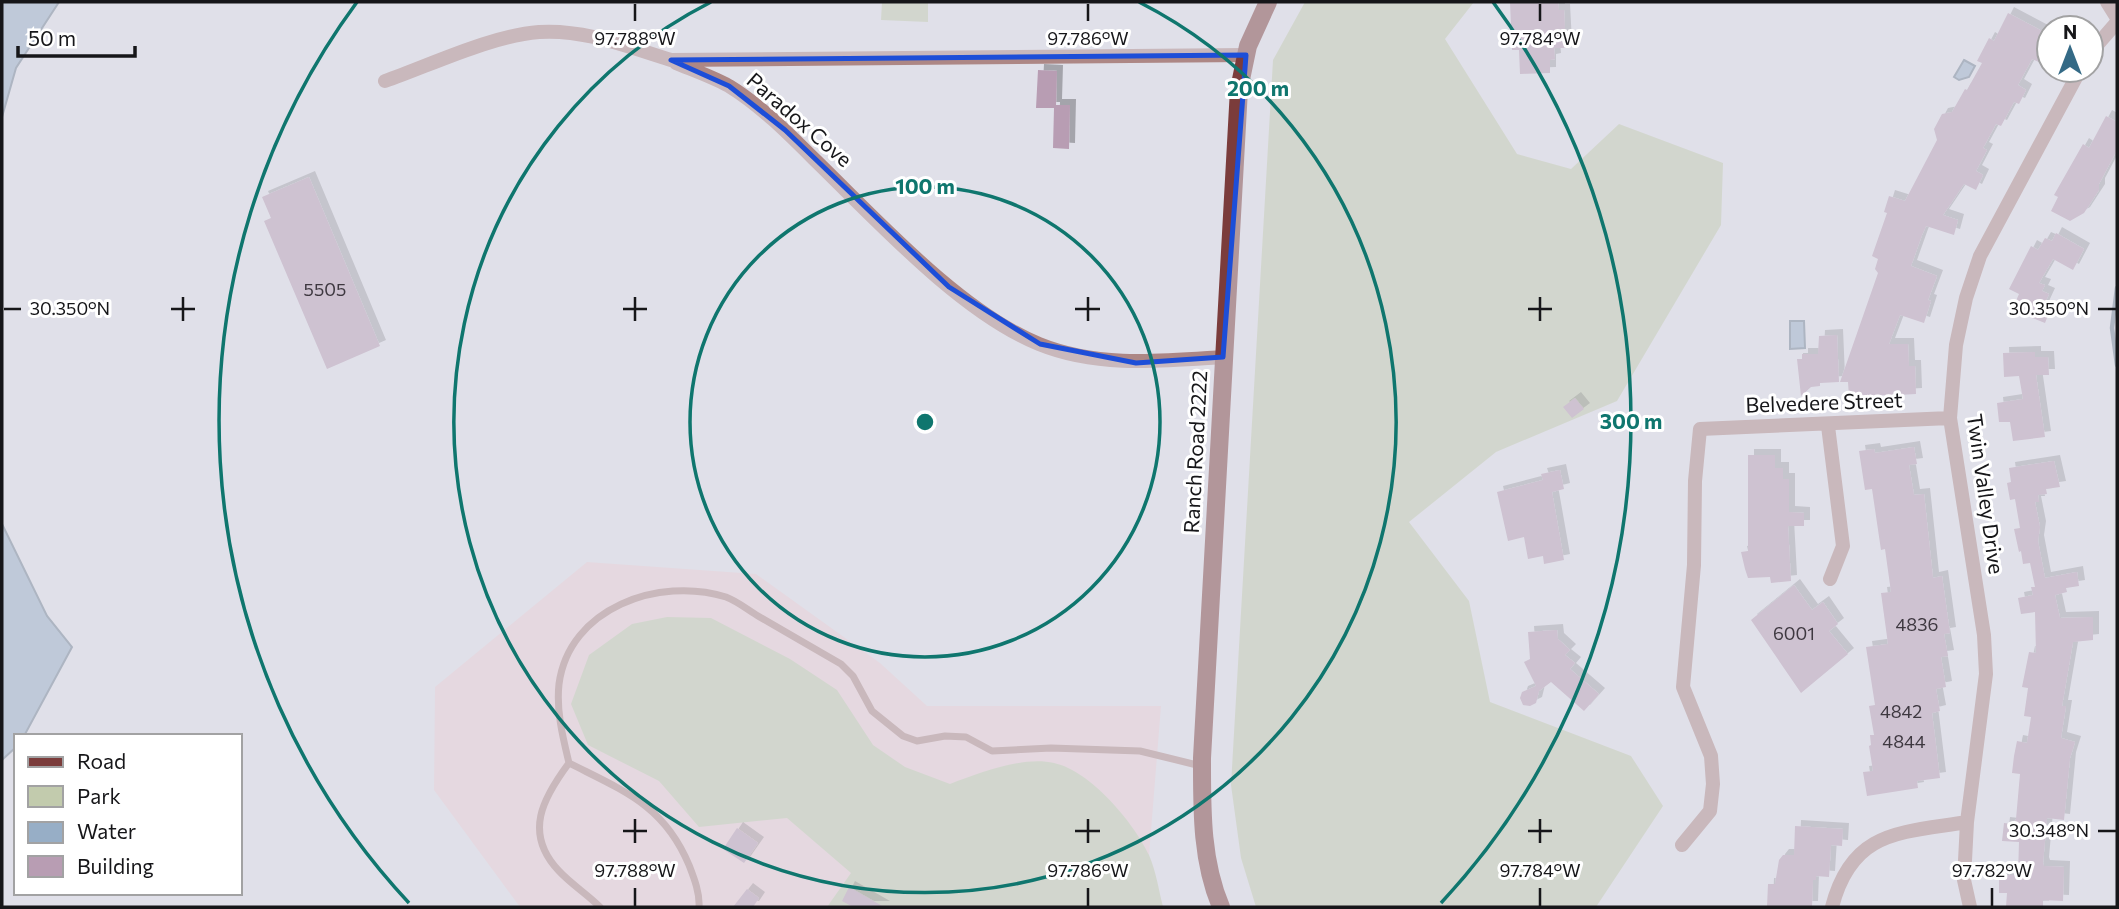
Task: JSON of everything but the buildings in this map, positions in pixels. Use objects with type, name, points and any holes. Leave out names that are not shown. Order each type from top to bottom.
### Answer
[{"type":"main road","name":"Ranch Road 2222","points":[[1221,907],[1214,892],[1202,820],[1202,766],[1223,358],[1239,89],[1246,55],[1269,2]]},
{"type":"street","points":[[2105,35],[2117,20],[2107,2]]},
{"type":"street","points":[[385,81],[489,44],[539,32],[591,35],[671,60],[1246,55]]},
{"type":"street","name":"Paradox Cove","points":[[671,60],[738,93],[785,130],[949,287],[995,320],[1028,338],[1086,357],[1136,363],[1223,358]]},
{"type":"street","name":"Twin Valley Drive","points":[[1970,907],[1964,880],[1967,822],[1982,717],[1985,648],[1950,418],[1956,345],[1966,298],[1980,256],[2072,84]]},
{"type":"street","name":"Belvedere Street","points":[[1682,845],[1710,811],[1713,784],[1711,756],[1684,687],[1694,565],[1695,481],[1700,429],[1828,426],[1950,418]]},
{"type":"street","points":[[1828,426],[1843,546],[1830,579]]},
{"type":"street","points":[[1832,907],[1837,888],[1850,864],[1868,845],[1898,834],[1967,822]]},
{"type":"lane","points":[[600,907],[558,870],[540,837],[539,825],[545,798],[569,763],[562,731],[559,684],[566,659],[579,635],[605,611],[628,600],[658,593],[695,593],[727,597],[841,664],[853,677],[872,711],[903,736],[917,741],[945,736],[966,737],[992,751],[1051,748],[1140,751],[1202,766]]},
{"type":"lane","points":[[569,763],[639,799],[660,817],[680,845],[692,873],[699,907]]},
{"type":"highlighted area","points":[[1246,55],[1223,357],[1136,363],[1040,344],[949,287],[785,130],[729,86],[671,60]]},
{"type":"shaded area","points":[[587,562],[756,574],[880,663],[927,706],[1161,706],[1149,856],[1163,907],[520,907],[434,790],[435,687]]},
{"type":"green space","points":[[882,2],[928,2],[928,22],[881,20]]},
{"type":"green space","points":[[1305,2],[1474,2],[1445,39],[1517,154],[1571,169],[1619,124],[1723,163],[1721,225],[1617,401],[1496,452],[1409,522],[1469,601],[1490,702],[1631,756],[1663,806],[1596,907],[1256,907],[1241,858],[1231,785],[1273,60]]},
{"type":"green space","points":[[667,617],[711,618],[790,659],[837,690],[873,745],[905,767],[950,784],[1001,767],[1042,761],[1068,768],[1082,776],[1110,800],[1142,842],[1154,868],[1163,907],[827,907],[851,873],[787,818],[699,827],[659,781],[588,745],[571,704],[589,655],[632,624]]},
{"type":"water","points":[[2,2],[59,2],[16,68],[2,117]]},
{"type":"water","points":[[1964,60],[1975,66],[1969,77],[1959,80],[1954,77]]},
{"type":"water","points":[[1790,321],[1804,321],[1805,348],[1790,349]]},
{"type":"water","points":[[2,524],[47,616],[72,647],[25,734],[14,734],[14,749],[2,760]]},
{"type":"waterway","points":[[2117,288],[2112,328],[2117,365]]}]
